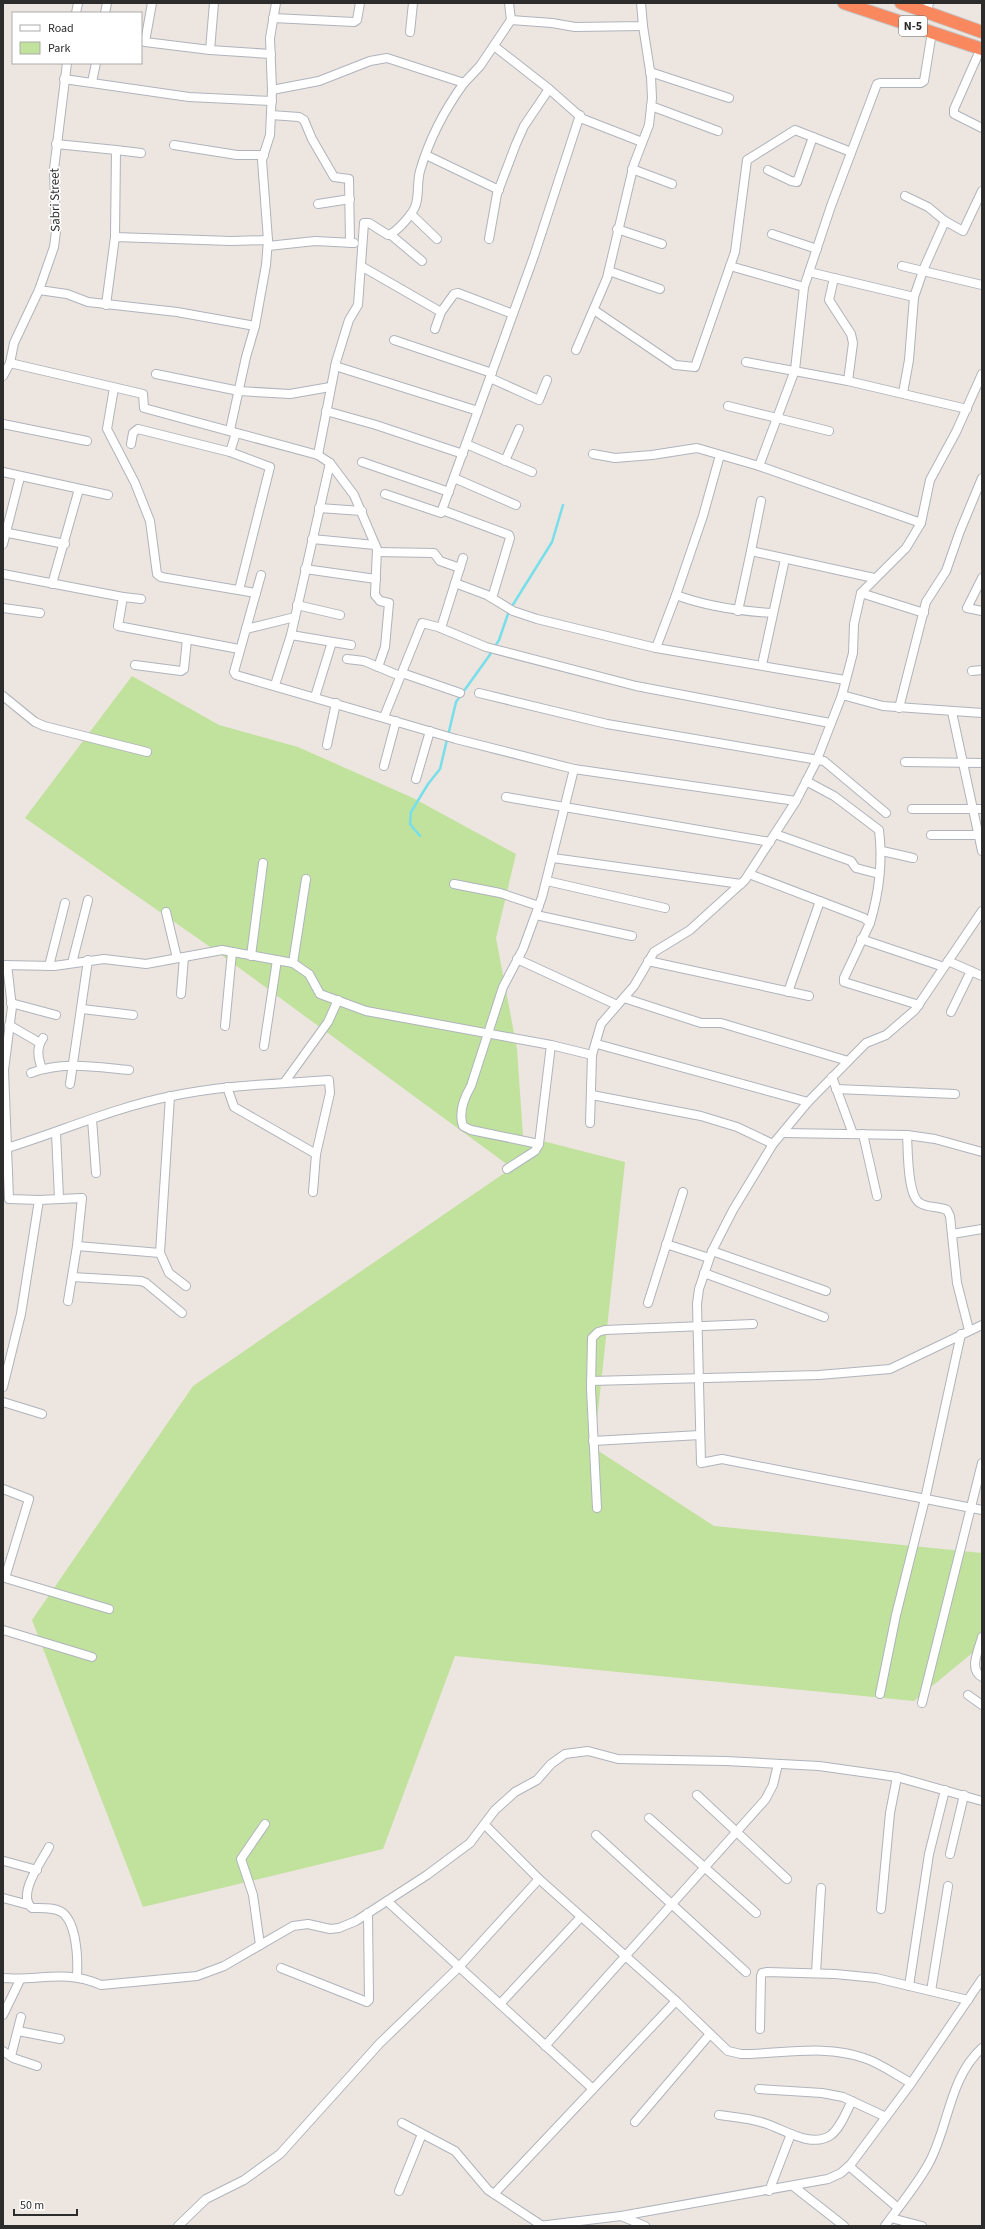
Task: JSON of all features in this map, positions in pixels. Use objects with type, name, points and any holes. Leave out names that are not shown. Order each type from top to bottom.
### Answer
[{"type":"highway","name":"N-5","points":[[844,3],[981,49]]},
{"type":"highway","name":"N-5","points":[[901,3],[928,7],[982,32]]},
{"type":"street","points":[[152,3],[145,42],[210,50],[271,54]]},
{"type":"street","points":[[210,50],[214,3]]},
{"type":"street","points":[[230,452],[239,391],[246,357],[256,326],[268,243],[262,160],[270,135],[272,101],[271,54],[273,18],[276,3]]},
{"type":"street","points":[[273,18],[354,22],[357,20],[360,3]]},
{"type":"street","points":[[410,32],[413,3]]},
{"type":"street","points":[[391,234],[411,214],[416,204],[420,171],[444,113],[464,83],[480,66],[511,20],[509,3]]},
{"type":"street","points":[[576,350],[609,271],[617,230],[632,169],[649,125],[651,106],[650,72],[641,3]]},
{"type":"street","points":[[511,20],[552,23],[575,27],[643,26]]},
{"type":"street","points":[[759,466],[795,370],[804,287],[851,152],[877,84],[921,83],[924,81],[932,32]]},
{"type":"street","points":[[494,46],[549,89],[580,116],[642,142]]},
{"type":"street","points":[[981,49],[954,109],[954,114],[982,128]]},
{"type":"street","points":[[272,90],[319,81],[370,61],[387,58],[464,83]]},
{"type":"street","name":"Sabri Street","points":[[3,376],[10,363],[14,343],[38,290],[54,247],[56,231],[54,169],[67,64]]},
{"type":"street","points":[[92,82],[96,64]]},
{"type":"street","points":[[650,72],[729,98]]},
{"type":"street","points":[[64,79],[92,82],[189,98],[272,101]]},
{"type":"street","points":[[489,239],[499,190],[524,126],[549,89]]},
{"type":"street","points":[[651,106],[718,131]]},
{"type":"street","points":[[271,115],[299,117],[304,120],[312,139],[334,177],[349,179],[350,242]]},
{"type":"street","points":[[442,510],[513,314],[580,116]]},
{"type":"street","points":[[594,310],[675,365],[695,367],[734,252],[747,160],[795,130],[851,152]]},
{"type":"street","points":[[768,170],[791,181],[798,182],[813,137]]},
{"type":"street","points":[[56,144],[140,153]]},
{"type":"street","points":[[174,145],[237,155],[264,155]]},
{"type":"street","points":[[106,304],[115,238],[116,150]]},
{"type":"street","points":[[426,155],[499,190]]},
{"type":"street","points":[[632,169],[672,184]]},
{"type":"street","points":[[905,196],[928,207],[945,221],[963,231],[982,191]]},
{"type":"street","points":[[318,204],[350,199]]},
{"type":"street","points":[[411,214],[437,239]]},
{"type":"street","points":[[903,393],[909,360],[914,297],[923,270],[945,221]]},
{"type":"street","points":[[318,455],[335,366],[348,320],[358,305],[364,223],[366,222],[388,235],[391,234],[422,261]]},
{"type":"street","points":[[617,230],[662,244]]},
{"type":"street","points":[[772,234],[817,248]]},
{"type":"street","points":[[115,238],[268,243],[316,240],[363,244]]},
{"type":"street","points":[[361,266],[441,312]]},
{"type":"street","points":[[730,266],[804,287]]},
{"type":"street","points":[[902,266],[982,285]]},
{"type":"street","points":[[609,271],[660,288]]},
{"type":"street","points":[[809,272],[914,297]]},
{"type":"street","points":[[834,278],[829,300],[851,334],[853,343],[848,381]]},
{"type":"street","points":[[38,290],[66,294],[88,302],[177,312],[256,326]]},
{"type":"street","points":[[435,329],[441,312],[454,294],[458,294],[513,314]]},
{"type":"street","points":[[394,340],[491,375],[539,400],[547,380]]},
{"type":"street","points":[[746,362],[848,381],[967,409]]},
{"type":"street","points":[[10,363],[143,394],[144,408],[318,455],[330,463],[354,495],[362,511],[376,548],[375,595],[380,600],[389,603],[385,647],[378,667]]},
{"type":"street","points":[[335,366],[478,411]]},
{"type":"street","points":[[156,374],[239,391],[290,394],[330,387]]},
{"type":"street","points":[[590,1124],[592,1055],[597,1044],[601,1024],[634,986],[654,952],[690,930],[750,874],[796,801],[816,762],[842,695],[853,653],[854,624],[861,593],[874,578],[906,548],[921,523],[930,480],[967,409],[982,374]]},
{"type":"street","points":[[114,388],[107,429],[135,483],[150,521],[157,574],[161,577],[256,594]]},
{"type":"street","points":[[728,406],[830,431]]},
{"type":"street","points":[[326,411],[376,425],[463,454]]},
{"type":"street","points":[[3,424],[88,441]]},
{"type":"street","points":[[131,444],[133,432],[138,428],[230,452],[270,467],[239,590]]},
{"type":"street","points":[[505,461],[518,429]]},
{"type":"street","points":[[466,444],[532,472]]},
{"type":"street","points":[[593,454],[615,458],[652,455],[697,448],[759,466],[921,523]]},
{"type":"street","points":[[656,648],[703,516],[720,455]]},
{"type":"street","points":[[362,462],[449,492]]},
{"type":"street","points":[[275,685],[295,617],[330,463]]},
{"type":"street","points":[[3,472],[108,495]]},
{"type":"street","points":[[3,544],[4,532],[20,476]]},
{"type":"street","points":[[454,478],[516,505]]},
{"type":"street","points":[[899,708],[926,602],[946,571],[960,531],[982,478]]},
{"type":"street","points":[[52,584],[65,544],[79,489]]},
{"type":"street","points":[[385,494],[438,512],[442,510],[509,535],[510,538],[492,598]]},
{"type":"street","points":[[738,611],[761,501]]},
{"type":"street","points":[[319,508],[362,511]]},
{"type":"street","points":[[4,532],[65,544]]},
{"type":"street","points":[[312,539],[376,548],[434,553],[440,561],[460,568]]},
{"type":"street","points":[[751,551],[874,578]]},
{"type":"street","points":[[441,628],[463,558]]},
{"type":"street","points":[[762,665],[772,613],[786,559]]},
{"type":"street","points":[[305,569],[376,579]]},
{"type":"street","points":[[3,574],[141,600]]},
{"type":"street","points":[[261,575],[234,672],[236,675],[275,685],[456,739],[574,769],[796,801]]},
{"type":"street","points":[[982,578],[967,608],[982,611]]},
{"type":"street","points":[[455,583],[492,598],[510,609],[537,619],[656,648],[845,680]]},
{"type":"street","points":[[861,593],[924,613]]},
{"type":"street","points":[[676,595],[698,603],[738,611],[772,613]]},
{"type":"street","points":[[123,597],[118,626],[240,649]]},
{"type":"street","points":[[297,605],[340,616]]},
{"type":"street","points":[[3,608],[40,613]]},
{"type":"street","points":[[246,629],[295,617]]},
{"type":"street","points":[[384,717],[422,623],[441,628],[497,650],[636,686],[830,723]]},
{"type":"street","points":[[290,635],[350,646]]},
{"type":"street","points":[[135,665],[181,671],[184,669],[187,639]]},
{"type":"street","points":[[315,697],[332,642]]},
{"type":"street","points":[[347,659],[364,661],[378,667],[460,693]]},
{"type":"street","points":[[972,671],[982,670]]},
{"type":"street","points":[[479,693],[607,724],[816,762],[824,761],[886,813]]},
{"type":"street","points":[[842,695],[860,702],[899,708],[982,713]]},
{"type":"street","points":[[3,696],[35,722],[44,726],[147,752]]},
{"type":"street","points":[[327,745],[336,703]]},
{"type":"street","points":[[952,712],[982,851]]},
{"type":"street","points":[[384,766],[396,721]]},
{"type":"street","points":[[416,779],[430,731]]},
{"type":"street","points":[[905,762],[982,763]]},
{"type":"street","points":[[538,1144],[471,1130],[462,1126],[461,1121],[464,1097],[471,1086],[503,987],[517,959],[539,906],[553,858],[574,769]]},
{"type":"street","points":[[806,781],[834,796],[879,830],[882,851],[877,899],[870,923],[861,939],[844,978],[844,982],[919,1005]]},
{"type":"street","points":[[506,797],[564,809],[770,842]]},
{"type":"street","points":[[912,809],[982,809]]},
{"type":"street","points":[[775,834],[851,861],[856,868],[879,874]]},
{"type":"street","points":[[931,835],[979,835]]},
{"type":"street","points":[[882,851],[914,858]]},
{"type":"street","points":[[553,858],[741,884]]},
{"type":"street","points":[[251,956],[263,863]]},
{"type":"street","points":[[750,874],[864,918],[870,923]]},
{"type":"street","points":[[293,963],[306,879]]},
{"type":"street","points":[[546,881],[665,908]]},
{"type":"street","points":[[454,884],[507,895],[539,906]]},
{"type":"street","points":[[72,963],[88,900]]},
{"type":"street","points":[[788,992],[820,901]]},
{"type":"street","points":[[49,966],[65,903]]},
{"type":"street","points":[[982,911],[915,1010],[886,1035],[866,1043],[808,1102],[773,1144],[733,1210],[710,1254],[699,1289],[697,1328],[701,1463],[722,1459],[982,1510]]},
{"type":"street","points":[[166,912],[180,957],[181,994]]},
{"type":"street","points":[[536,915],[632,936]]},
{"type":"street","points":[[861,939],[971,971],[982,976]]},
{"type":"street","points":[[68,1302],[78,1246],[82,1198],[9,1200],[5,1148],[4,1070],[7,1027],[11,1003],[5,965],[49,966],[104,959],[146,964],[222,950],[293,963],[309,974],[320,994],[366,1011],[488,1035],[551,1045],[592,1055]]},
{"type":"street","points":[[225,1026],[232,952]]},
{"type":"street","points":[[517,959],[617,1005]]},
{"type":"street","points":[[70,1084],[82,1010],[88,960]]},
{"type":"street","points":[[264,1046],[277,960]]},
{"type":"street","points":[[648,961],[809,996]]},
{"type":"street","points":[[950,1012],[971,971]]},
{"type":"street","points":[[624,998],[701,1023],[721,1023],[848,1061]]},
{"type":"street","points":[[284,1083],[328,1022],[338,1000]]},
{"type":"street","points":[[11,1003],[56,1015]]},
{"type":"street","points":[[82,1010],[133,1015]]},
{"type":"street","points":[[7,1027],[42,1041],[38,1057],[42,1069]]},
{"type":"street","points":[[597,1044],[808,1102]]},
{"type":"street","points":[[507,1168],[535,1152],[538,1144],[551,1045]]},
{"type":"street","points":[[31,1073],[42,1069],[74,1064],[129,1070]]},
{"type":"street","points":[[832,1077],[853,1134]]},
{"type":"street","points":[[5,1148],[56,1133],[92,1119],[170,1096],[227,1087],[329,1080],[330,1093],[316,1154],[313,1192]]},
{"type":"street","points":[[227,1087],[234,1107],[316,1154]]},
{"type":"street","points":[[836,1089],[955,1094]]},
{"type":"street","points":[[170,1096],[160,1254],[168,1273],[186,1286]]},
{"type":"street","points":[[592,1096],[700,1116],[737,1127],[773,1144]]},
{"type":"street","points":[[92,1119],[96,1173]]},
{"type":"street","points":[[783,1132],[907,1135],[935,1139],[982,1152]]},
{"type":"street","points":[[56,1133],[59,1198]]},
{"type":"street","points":[[863,1134],[876,1196]]},
{"type":"street","points":[[880,1694],[896,1615],[926,1498],[965,1332],[957,1282],[950,1216],[946,1210],[920,1204],[914,1198],[911,1189],[907,1135]]},
{"type":"street","points":[[648,1303],[683,1192]]},
{"type":"street","points":[[3,1387],[21,1314],[39,1200]]},
{"type":"street","points":[[952,1234],[982,1230]]},
{"type":"street","points":[[666,1244],[710,1254],[826,1291]]},
{"type":"street","points":[[78,1246],[160,1254]]},
{"type":"street","points":[[704,1273],[824,1317]]},
{"type":"street","points":[[72,1277],[141,1280],[182,1313]]},
{"type":"street","points":[[597,1508],[591,1381],[592,1338],[598,1332],[753,1324]]},
{"type":"street","points":[[591,1381],[819,1375],[890,1369],[982,1324]]},
{"type":"street","points":[[3,1402],[42,1414]]},
{"type":"street","points":[[593,1441],[700,1435]]},
{"type":"street","points":[[922,1704],[972,1509],[982,1462]]},
{"type":"street","points":[[3,1489],[29,1499],[5,1578],[109,1609]]},
{"type":"street","points":[[3,1630],[92,1657]]},
{"type":"street","points":[[982,1637],[974,1667],[977,1674],[982,1678]]},
{"type":"street","points":[[968,1696],[982,1705]]},
{"type":"street","points":[[3,1978],[20,1980],[39,1976],[78,1977],[101,1985],[190,1977],[224,1966],[293,1926],[308,1924],[330,1929],[339,1928],[368,1913],[427,1875],[470,1843],[502,1804],[515,1792],[536,1780],[551,1764],[565,1754],[588,1752],[618,1759],[819,1766],[897,1777],[982,1801]]},
{"type":"street","points":[[545,2046],[765,1800],[772,1785],[778,1764]]},
{"type":"street","points":[[881,1908],[890,1813],[897,1777]]},
{"type":"street","points":[[909,1986],[929,1854],[945,1790]]},
{"type":"street","points":[[697,1795],[787,1880]]},
{"type":"street","points":[[950,1854],[964,1795]]},
{"type":"street","points":[[649,1818],[756,1913]]},
{"type":"street","points":[[260,1945],[253,1895],[241,1859],[264,1824]]},
{"type":"street","points":[[485,1825],[539,1879],[676,2001],[728,2051],[741,2054],[832,2050],[850,2053],[867,2059],[910,2083]]},
{"type":"street","points":[[596,1835],[746,1972]]},
{"type":"street","points":[[29,1905],[28,1887],[49,1847]]},
{"type":"street","points":[[4,1861],[37,1870]]},
{"type":"street","points":[[178,2226],[206,2199],[244,2180],[280,2154],[380,2042],[459,1967],[539,1879]]},
{"type":"street","points":[[931,1991],[948,1886]]},
{"type":"street","points":[[816,1973],[821,1888]]},
{"type":"street","points":[[3,1898],[29,1905],[32,1908],[55,1910],[63,1913],[69,1922],[78,1957],[78,1977]]},
{"type":"street","points":[[387,1900],[593,2089]]},
{"type":"street","points":[[281,1968],[367,2002],[369,2000],[368,1913]]},
{"type":"street","points":[[500,2004],[581,1917]]},
{"type":"street","points":[[760,2029],[762,1973],[816,1973],[876,1978],[968,2000]]},
{"type":"street","points":[[402,2123],[454,2151],[488,2190],[540,2226],[621,2216],[828,2180],[849,2166],[886,2117],[982,1979]]},
{"type":"street","points":[[3,2015],[20,1980]]},
{"type":"street","points":[[494,2194],[676,2001]]},
{"type":"street","points":[[11,2056],[21,2017]]},
{"type":"street","points":[[18,2031],[60,2039]]},
{"type":"street","points":[[635,2122],[710,2034]]},
{"type":"street","points":[[885,2226],[929,2163],[958,2083],[974,2055],[982,2048]]},
{"type":"street","points":[[3,2050],[11,2056],[37,2066]]},
{"type":"street","points":[[759,2089],[822,2093],[843,2097],[886,2117]]},
{"type":"street","points":[[719,2115],[763,2122],[791,2134],[812,2140],[820,2140],[831,2134],[840,2123],[852,2101]]},
{"type":"street","points":[[399,2191],[422,2134]]},
{"type":"street","points":[[769,2191],[791,2134]]},
{"type":"street","points":[[849,2166],[898,2208]]},
{"type":"street","points":[[793,2186],[844,2226]]},
{"type":"street","points":[[621,2216],[645,2226]]},
{"type":"street","points":[[891,2218],[922,2226]]},
{"type":"green space","points":[[132,676],[219,725],[298,747],[413,798],[516,854],[496,938],[517,1049],[523,1136],[625,1162],[594,1448],[714,1526],[982,1553],[982,1645],[914,1701],[455,1656],[383,1849],[143,1907],[32,1620],[193,1386],[512,1168],[216,951],[25,818]]},
{"type":"waterway","points":[[420,836],[410,824],[411,812],[428,784],[440,769],[456,702],[499,640],[509,611],[552,542],[563,505]]}]
